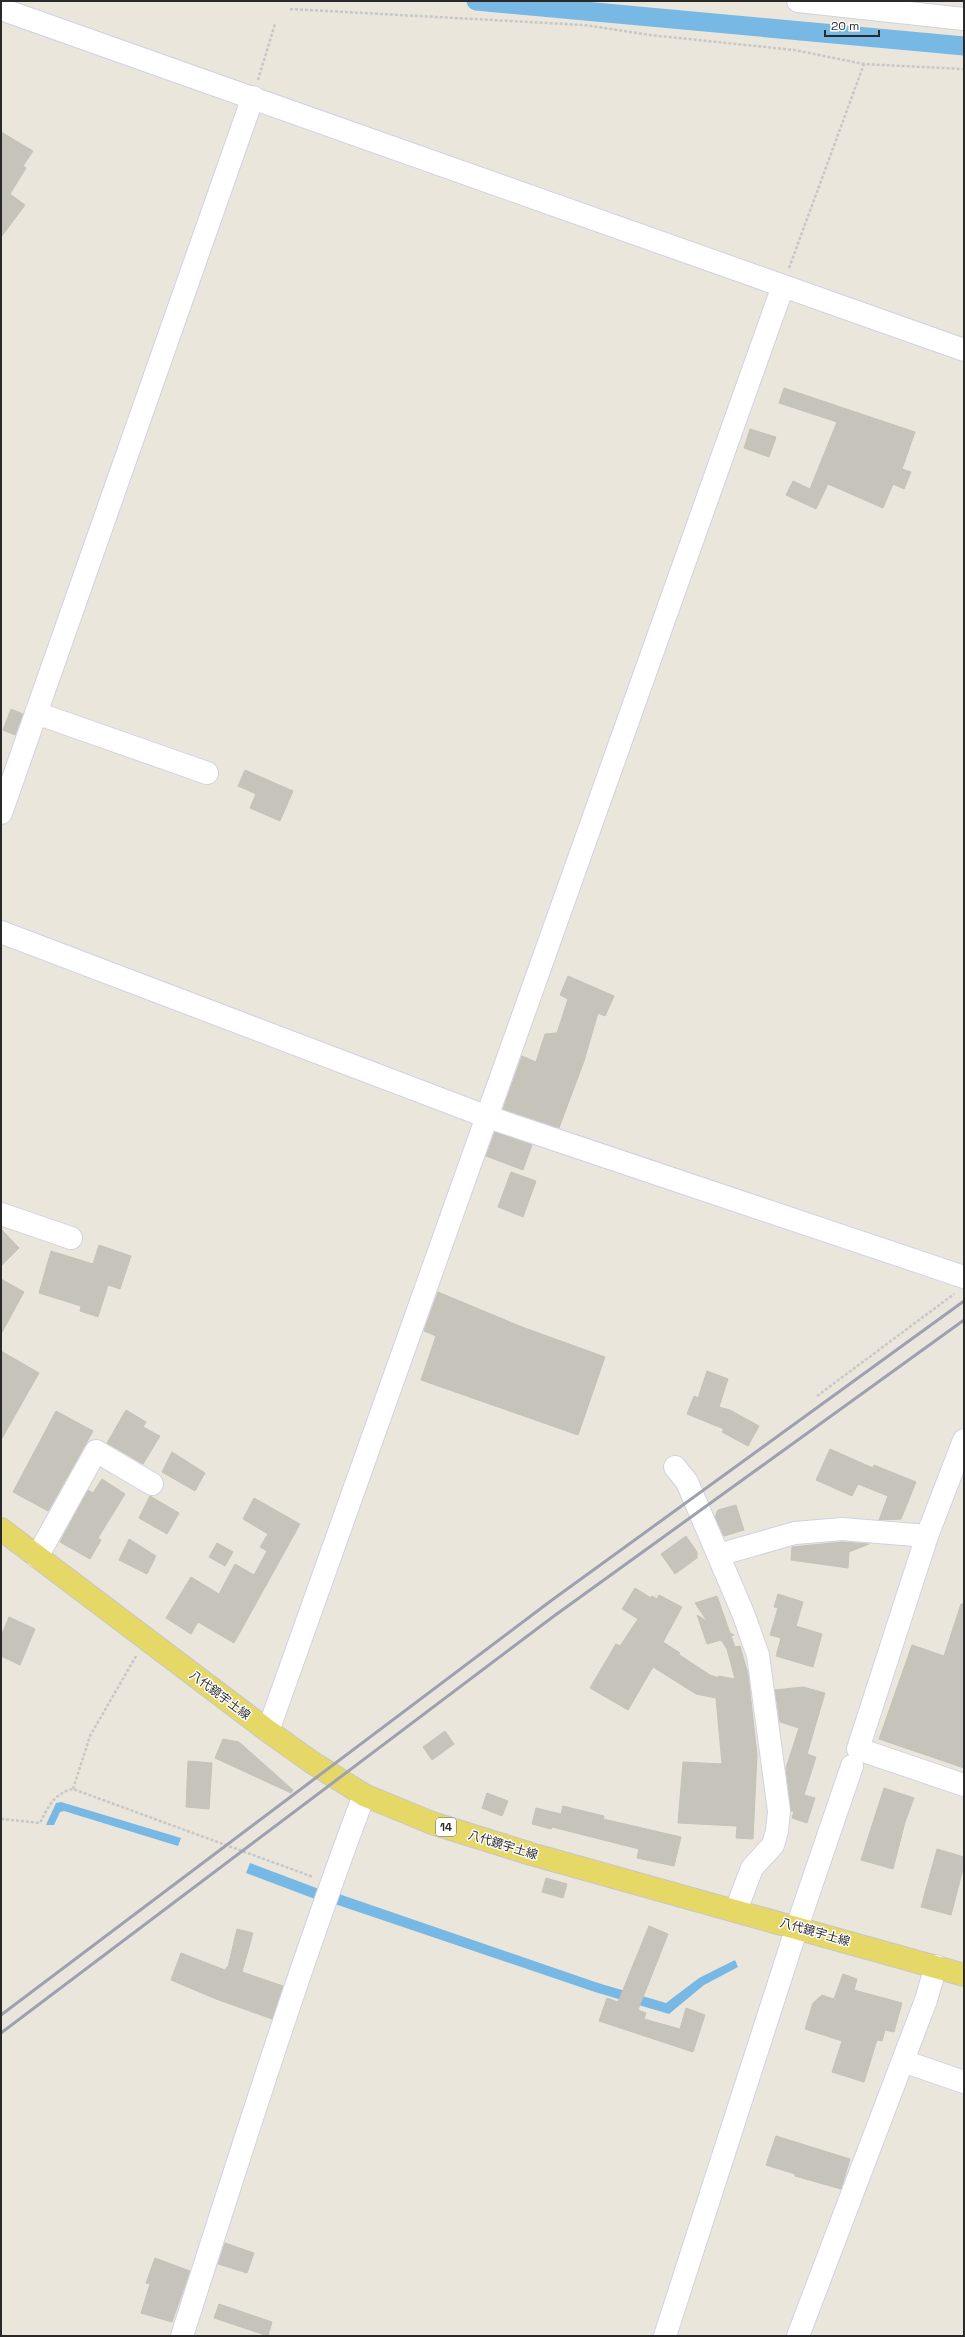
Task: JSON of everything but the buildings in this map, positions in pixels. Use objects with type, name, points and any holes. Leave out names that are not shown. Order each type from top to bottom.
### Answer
[{"type":"main road","name":"八代鏡宇土線","points":[[1,1529],[268,1731],[313,1763],[364,1795],[432,1822],[531,1854],[964,1974]]},
{"type":"street","points":[[806,1],[964,19]]},
{"type":"street","points":[[1,9],[964,350]]},
{"type":"street","points":[[1,813],[253,97]]},
{"type":"street","points":[[268,1731],[485,1116],[783,286]]},
{"type":"street","points":[[36,713],[207,773]]},
{"type":"street","points":[[1,932],[485,1116],[961,1284]]},
{"type":"street","points":[[1,1214],[71,1238]]},
{"type":"street","points":[[964,1440],[927,1536],[858,1749],[964,1786]]},
{"type":"street","points":[[37,1557],[96,1451],[152,1484]]},
{"type":"street","points":[[675,1467],[687,1482],[743,1613],[758,1655],[779,1811],[777,1831],[772,1845],[752,1868],[736,1910]]},
{"type":"street","points":[[718,1556],[795,1532],[842,1529],[927,1536]]},
{"type":"street","points":[[665,2336],[797,1928],[852,1766]]},
{"type":"street","points":[[182,2336],[263,2084],[331,1883],[364,1795]]},
{"type":"street","points":[[798,2336],[903,2061],[936,1966]]},
{"type":"street","points":[[903,2061],[964,2082]]},
{"type":"path","points":[[290,9],[584,25],[650,35],[794,50],[864,64],[964,69]]},
{"type":"path","points":[[253,97],[275,24]]},
{"type":"path","points":[[783,286],[864,64]]},
{"type":"path","points":[[817,1396],[961,1284]]},
{"type":"path","points":[[73,1789],[90,1736],[146,1639]]},
{"type":"path","points":[[1,1819],[40,1823],[53,1799],[63,1791],[73,1789],[331,1883]]},
{"type":"water","points":[[61,1802],[181,1838],[178,1846],[64,1811],[60,1812],[54,1825],[46,1825],[56,1803]]},
{"type":"water","points":[[250,1863],[319,1889],[315,1899],[246,1873]]},
{"type":"water","points":[[336,1893],[598,1983],[666,2003],[699,1978],[735,1960],[738,1967],[704,1985],[669,2014],[595,1992],[332,1903]]},
{"type":"waterway","points":[[476,1],[964,46]]},
{"type":"railway","points":[[1,2015],[552,1600],[964,1301]]},
{"type":"railway","points":[[1,2033],[554,1616],[964,1320]]}]
